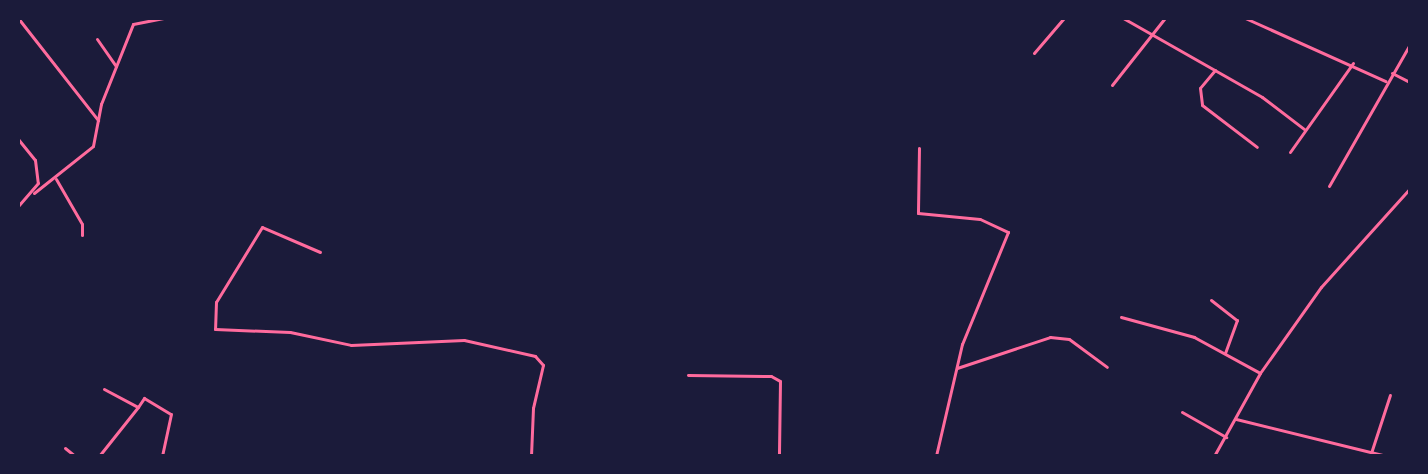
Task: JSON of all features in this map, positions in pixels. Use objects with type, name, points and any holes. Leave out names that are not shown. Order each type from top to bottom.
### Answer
[{"type":"street","points":[[18,18],[99,122]]},
{"type":"street","points":[[18,206],[56,178],[93,146],[116,66],[133,24],[163,18]]},
{"type":"street","points":[[1034,53],[1064,18]]},
{"type":"street","points":[[1123,18],[1155,33],[1304,129]]},
{"type":"street","points":[[1112,85],[1165,18]]},
{"type":"street","points":[[1245,18],[1353,63],[1385,81]]},
{"type":"street","points":[[97,39],[116,66]]},
{"type":"street","points":[[1329,186],[1385,81],[1410,45]]},
{"type":"street","points":[[1290,152],[1304,129],[1353,63]]},
{"type":"street","points":[[1215,70],[1200,88],[1202,105],[1257,147]]},
{"type":"street","points":[[1392,73],[1410,82]]},
{"type":"street","points":[[18,139],[35,160],[34,193]]},
{"type":"street","points":[[919,148],[918,213],[980,219],[1008,232],[957,368],[936,456]]},
{"type":"street","points":[[56,178],[82,224],[82,235]]},
{"type":"street","points":[[1214,456],[1260,373],[1314,301],[1321,287],[1410,188]]},
{"type":"street","points":[[320,252],[262,226],[216,302],[215,329],[290,333],[351,345],[464,340],[535,356],[543,364],[533,408],[531,456]]},
{"type":"street","points":[[1211,300],[1237,320],[1225,353]]},
{"type":"street","points":[[1121,317],[1166,327],[1225,353],[1260,373]]},
{"type":"street","points":[[957,368],[1050,337],[1069,339],[1107,368]]},
{"type":"street","points":[[688,375],[771,376],[780,381],[779,456]]},
{"type":"street","points":[[104,388],[138,407]]},
{"type":"street","points":[[1371,453],[1390,395]]},
{"type":"street","points":[[99,456],[144,398],[171,414],[162,456]]},
{"type":"street","points":[[1182,412],[1226,437]]},
{"type":"street","points":[[1236,419],[1387,456]]},
{"type":"street","points":[[65,447],[75,456]]}]
